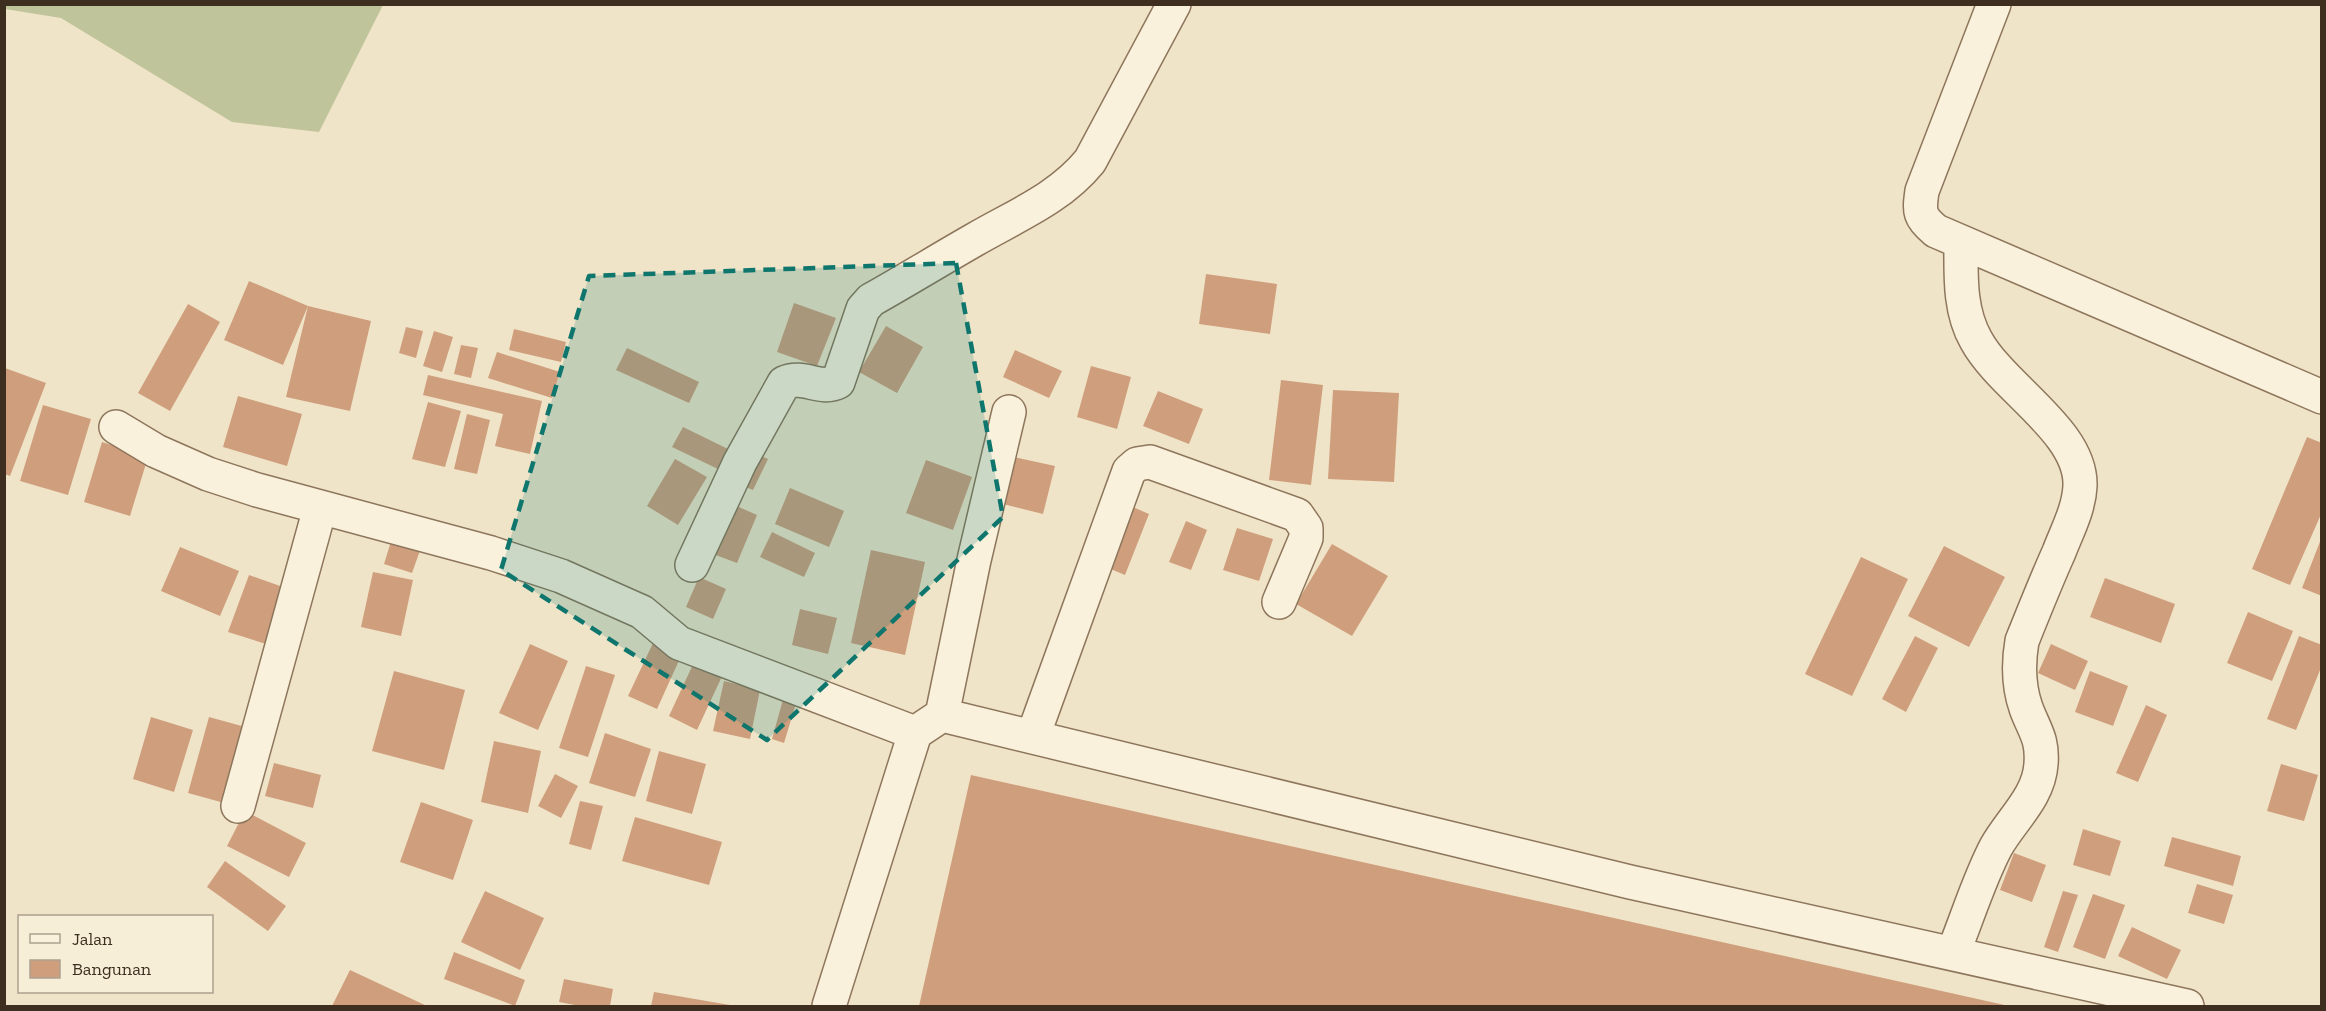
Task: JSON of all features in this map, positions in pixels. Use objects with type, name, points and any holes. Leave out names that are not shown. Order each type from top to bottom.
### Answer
[{"type":"street","points":[[692,565],[740,462],[784,383],[792,380],[827,385],[838,382],[863,309],[871,300],[1054,195],[1078,176],[1090,161],[1174,4]]},
{"type":"street","points":[[1994,4],[1922,191],[1920,207],[1923,220],[1936,231],[2322,397]]},
{"type":"street","points":[[1953,953],[1992,855],[2024,807],[2038,779],[2041,742],[2021,692],[2019,655],[2022,641],[2074,515],[2080,489],[2076,461],[2063,437],[2005,378],[1976,341],[1964,309],[1961,242]]},
{"type":"street","points":[[829,1006],[915,733],[942,715],[974,560],[1009,412]]},
{"type":"street","points":[[116,427],[156,451],[208,474],[561,576],[642,612],[679,642],[915,733]]},
{"type":"street","points":[[1033,736],[1129,471],[1137,464],[1150,462],[1297,514],[1306,528],[1306,538],[1279,602]]},
{"type":"street","points":[[238,806],[320,508]]},
{"type":"street","points":[[942,715],[1630,882],[2187,1006]]},
{"type":"highlighted area","points":[[956,263],[1003,517],[767,740],[501,570],[589,276]]},
{"type":"green space","points":[[4,5],[383,5],[319,132],[232,122],[61,18],[5,9]]},
{"type":"building","points":[[1206,274],[1277,284],[1270,334],[1199,324]]},
{"type":"building","points":[[249,281],[308,306],[283,365],[224,340]]},
{"type":"building","points":[[794,303],[836,318],[817,366],[777,352]]},
{"type":"building","points":[[188,304],[220,322],[170,411],[138,393]]},
{"type":"building","points":[[308,306],[371,321],[350,411],[286,397]]},
{"type":"building","points":[[886,326],[923,347],[897,393],[859,372]]},
{"type":"building","points":[[406,327],[423,331],[416,358],[399,353]]},
{"type":"building","points":[[514,329],[566,342],[561,362],[509,350]]},
{"type":"building","points":[[434,331],[453,337],[442,372],[423,366]]},
{"type":"building","points":[[461,345],[478,348],[471,378],[454,374]]},
{"type":"building","points":[[627,348],[699,382],[689,403],[616,370]]},
{"type":"building","points":[[1015,350],[1062,371],[1049,398],[1003,377]]},
{"type":"building","points":[[497,352],[560,372],[552,398],[488,378]]},
{"type":"building","points":[[1091,366],[1131,377],[1117,429],[1077,417]]},
{"type":"building","points":[[5,368],[46,383],[10,476],[4,474]]},
{"type":"building","points":[[428,375],[542,401],[530,454],[495,446],[503,414],[423,395]]},
{"type":"building","points":[[1281,380],[1323,385],[1311,485],[1269,480]]},
{"type":"building","points":[[1333,390],[1399,393],[1394,482],[1328,479]]},
{"type":"building","points":[[1158,391],[1203,409],[1189,444],[1143,426]]},
{"type":"building","points":[[238,396],[302,414],[287,466],[223,447]]},
{"type":"building","points":[[428,402],[461,411],[445,467],[412,459]]},
{"type":"building","points":[[43,405],[91,419],[68,495],[20,481]]},
{"type":"building","points":[[467,414],[490,420],[477,474],[454,469]]},
{"type":"building","points":[[683,427],[728,449],[718,469],[672,447]]},
{"type":"building","points":[[2307,437],[2322,443],[2322,512],[2290,585],[2252,569]]},
{"type":"building","points":[[102,442],[148,457],[130,516],[84,502]]},
{"type":"building","points":[[750,451],[768,459],[753,490],[736,483]]},
{"type":"building","points":[[1014,457],[1055,466],[1043,514],[1003,504]]},
{"type":"building","points":[[675,459],[707,477],[678,525],[647,506]]},
{"type":"building","points":[[926,460],[972,477],[953,530],[906,513]]},
{"type":"building","points":[[790,488],[844,511],[829,547],[775,524]]},
{"type":"building","points":[[723,500],[757,515],[737,563],[702,550]]},
{"type":"building","points":[[1126,504],[1149,514],[1125,575],[1101,565]]},
{"type":"building","points":[[1186,521],[1207,530],[1191,570],[1169,562]]},
{"type":"building","points":[[1237,528],[1273,539],[1259,581],[1223,570]]},
{"type":"building","points":[[772,532],[815,553],[804,577],[760,557]]},
{"type":"building","points":[[393,535],[422,545],[412,573],[384,564]]},
{"type":"building","points":[[2322,539],[2322,596],[2302,588]]},
{"type":"building","points":[[1332,544],[1388,576],[1352,636],[1296,604]]},
{"type":"building","points":[[1944,546],[2005,577],[1969,647],[1908,616]]},
{"type":"building","points":[[180,547],[239,571],[220,616],[161,591]]},
{"type":"building","points":[[871,550],[925,562],[905,655],[851,643]]},
{"type":"building","points":[[1861,557],[1908,579],[1852,696],[1805,674]]},
{"type":"building","points":[[373,572],[413,580],[401,636],[361,627]]},
{"type":"building","points":[[249,575],[286,588],[266,644],[228,632]]},
{"type":"building","points":[[699,577],[726,589],[713,619],[686,607]]},
{"type":"building","points":[[2105,578],[2175,604],[2161,643],[2090,617]]},
{"type":"building","points":[[800,609],[837,618],[828,654],[792,645]]},
{"type":"building","points":[[2248,612],[2293,631],[2272,681],[2227,663]]},
{"type":"building","points":[[1915,636],[1938,648],[1906,712],[1882,699]]},
{"type":"building","points":[[2299,636],[2322,645],[2322,665],[2296,730],[2267,719]]},
{"type":"building","points":[[654,641],[682,654],[657,709],[628,696]]},
{"type":"building","points":[[530,644],[568,661],[538,730],[499,713]]},
{"type":"building","points":[[2051,644],[2088,661],[2075,690],[2038,673]]},
{"type":"building","points":[[696,658],[724,672],[697,730],[669,716]]},
{"type":"building","points":[[586,666],[615,675],[588,757],[559,748]]},
{"type":"building","points":[[394,671],[465,690],[444,770],[372,751]]},
{"type":"building","points":[[2090,671],[2128,686],[2113,726],[2075,712]]},
{"type":"building","points":[[724,681],[760,690],[750,739],[713,731]]},
{"type":"building","points":[[784,696],[797,700],[784,743],[772,739]]},
{"type":"building","points":[[2146,705],[2167,715],[2138,782],[2116,773]]},
{"type":"building","points":[[151,717],[193,730],[174,792],[133,779]]},
{"type":"building","points":[[209,717],[249,728],[228,804],[188,793]]},
{"type":"building","points":[[605,733],[651,749],[635,797],[589,783]]},
{"type":"building","points":[[494,741],[541,751],[528,813],[481,802]]},
{"type":"building","points":[[659,751],[706,764],[692,814],[646,801]]},
{"type":"building","points":[[274,763],[321,775],[313,808],[265,796]]},
{"type":"building","points":[[2281,764],[2318,775],[2304,821],[2267,811]]},
{"type":"building","points":[[555,774],[578,786],[561,818],[538,806]]},
{"type":"building","points":[[971,775],[2009,1006],[919,1006]]},
{"type":"building","points":[[580,801],[603,806],[591,850],[569,844]]},
{"type":"building","points":[[421,802],[473,820],[453,880],[400,862]]},
{"type":"building","points":[[245,811],[306,843],[289,877],[227,846]]},
{"type":"building","points":[[635,817],[722,842],[709,885],[622,861]]},
{"type":"building","points":[[2083,829],[2121,841],[2110,876],[2073,865]]},
{"type":"building","points":[[2172,837],[2241,856],[2233,886],[2164,866]]},
{"type":"building","points":[[2014,853],[2046,865],[2032,902],[2000,890]]},
{"type":"building","points":[[225,861],[286,906],[268,931],[207,887]]},
{"type":"building","points":[[2197,884],[2233,895],[2224,924],[2188,913]]},
{"type":"building","points":[[485,891],[544,918],[520,970],[461,942]]},
{"type":"building","points":[[2063,891],[2078,895],[2058,952],[2044,947]]},
{"type":"building","points":[[2093,894],[2125,905],[2105,959],[2073,947]]},
{"type":"building","points":[[2132,927],[2181,950],[2167,979],[2118,956]]},
{"type":"building","points":[[454,952],[525,980],[515,1006],[444,979]]},
{"type":"building","points":[[350,970],[427,1006],[332,1006]]},
{"type":"building","points":[[564,979],[613,989],[610,1006],[580,1006],[559,1002]]},
{"type":"building","points":[[654,992],[730,1005],[730,1006],[651,1006]]}]
